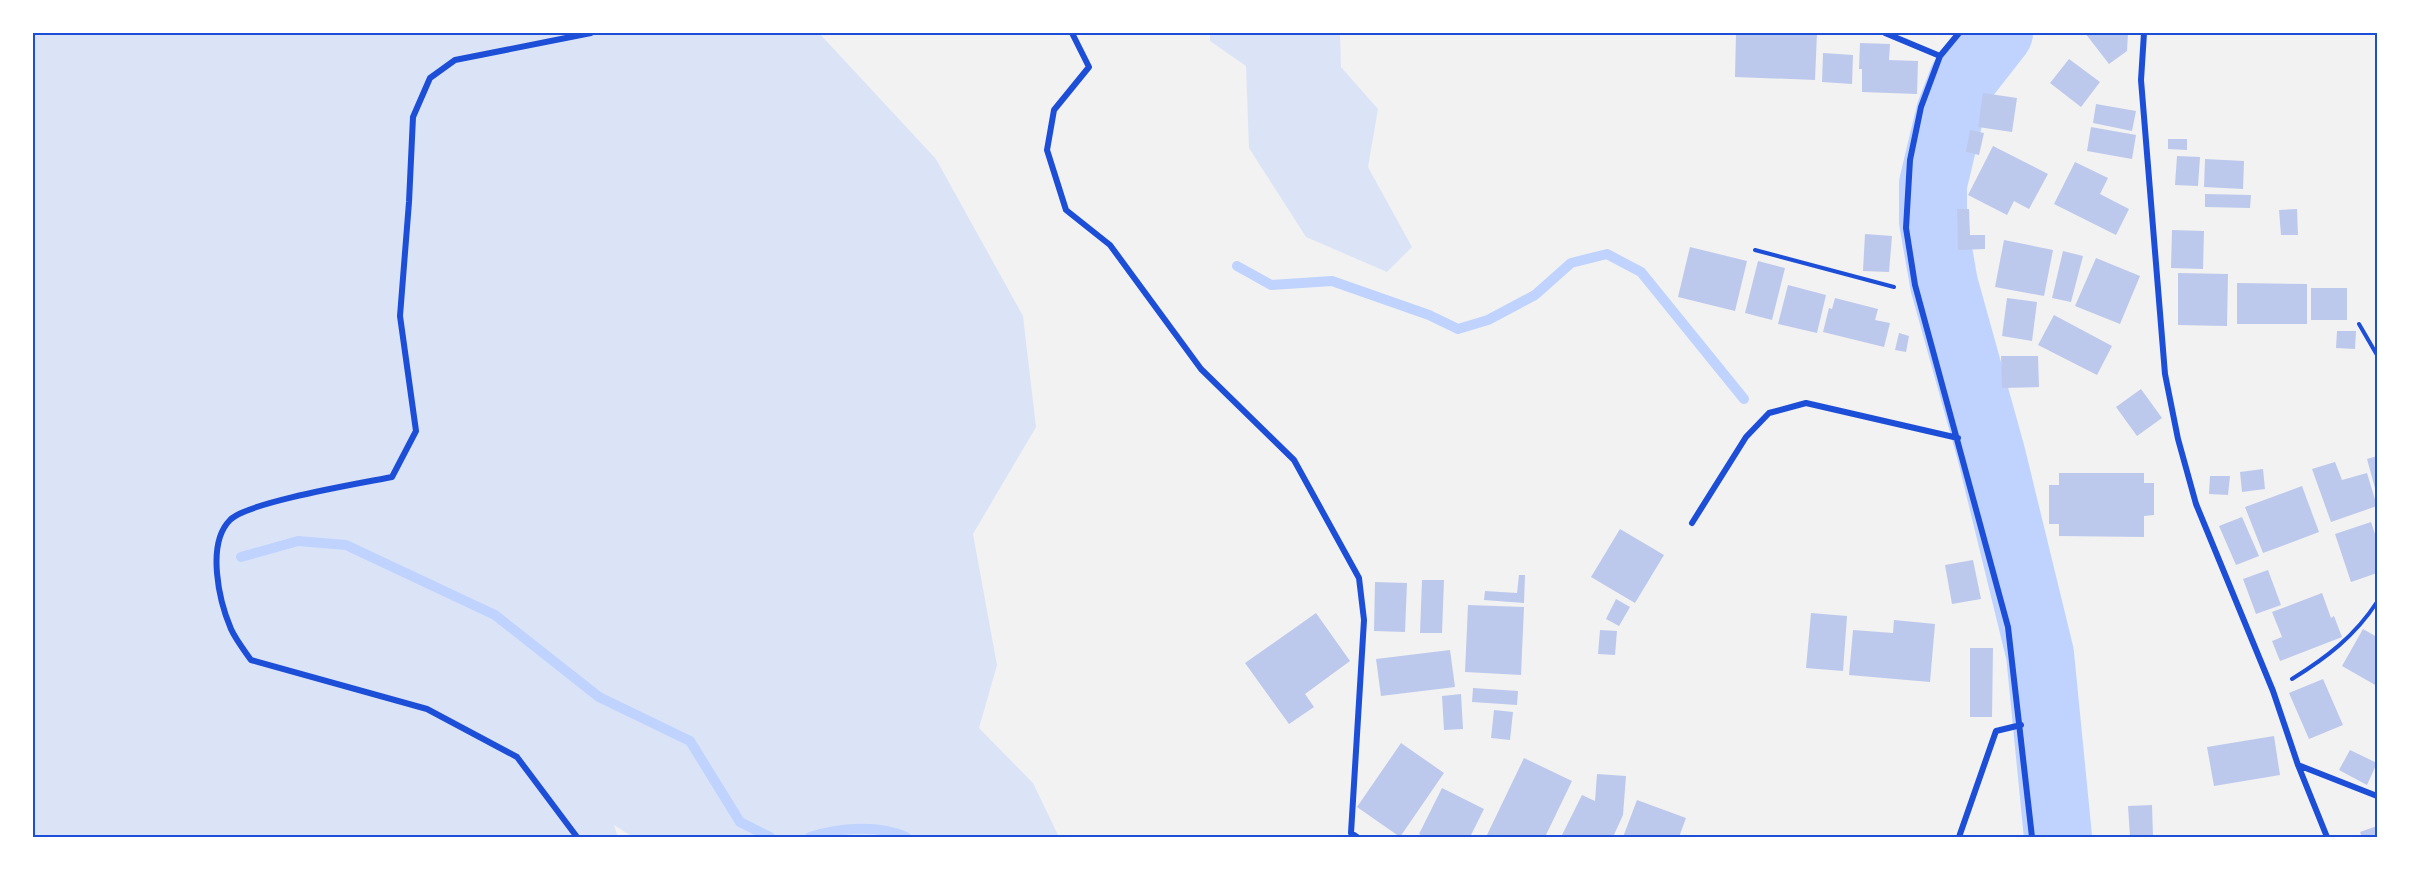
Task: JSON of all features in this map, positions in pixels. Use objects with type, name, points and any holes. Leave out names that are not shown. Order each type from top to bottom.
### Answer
[{"type":"street","points":[[577,837],[517,757],[427,709],[251,660],[231,630],[218,585],[218,541],[230,519],[259,506],[392,477],[416,431],[400,316],[413,117],[430,78],[455,60],[591,33]]},
{"type":"street","points":[[1072,33],[1089,67],[1054,110],[1047,150],[1066,210],[1110,244],[1201,369],[1294,460],[1359,578],[1364,620],[1351,833],[1357,837]]},
{"type":"street","points":[[1885,33],[1940,56]]},
{"type":"street","points":[[1959,33],[1940,56],[1921,107],[1910,160],[1906,228],[1915,285],[2008,627],[2032,837]]},
{"type":"street","points":[[2144,33],[2142,80],[2165,374],[2178,439],[2196,504],[2273,691],[2298,765],[2327,837]]},
{"type":"street","points":[[1692,523],[1746,437],[1769,413],[1806,403],[1958,438]]},
{"type":"street","points":[[1959,837],[1996,731],[2021,725]]},
{"type":"street","points":[[2298,765],[2377,796]]},
{"type":"path","points":[[1755,250],[1897,288],[1915,285]]},
{"type":"path","points":[[2359,324],[2377,355]]},
{"type":"path","points":[[2273,691],[2325,659],[2363,624],[2377,602]]},
{"type":"shaded area","points":[[33,33],[819,33],[936,159],[1023,316],[1036,427],[973,534],[997,665],[979,728],[1033,783],[1059,837],[633,837],[614,825],[618,837],[33,837]]},
{"type":"shaded area","points":[[1210,33],[1340,33],[1341,67],[1378,109],[1368,167],[1412,247],[1387,272],[1306,237],[1249,148],[1246,66],[1210,41]]},
{"type":"building","points":[[1736,33],[1817,33],[1815,80],[1735,77]]},
{"type":"building","points":[[2085,33],[2128,33],[2127,51],[2109,64]]},
{"type":"building","points":[[1860,43],[1890,44],[1889,60],[1918,61],[1917,94],[1862,92],[1862,69],[1859,69]]},
{"type":"building","points":[[1823,53],[1853,55],[1852,84],[1822,82]]},
{"type":"building","points":[[2069,59],[2100,82],[2081,107],[2050,83]]},
{"type":"building","points":[[1983,93],[2017,98],[2012,132],[1978,127]]},
{"type":"building","points":[[2096,104],[2136,111],[2132,131],[2093,123]]},
{"type":"building","points":[[2091,127],[2136,135],[2132,159],[2087,151]]},
{"type":"building","points":[[1970,130],[1984,133],[1979,155],[1966,152]]},
{"type":"building","points":[[2168,139],[2187,139],[2187,150],[2168,149]]},
{"type":"building","points":[[1993,146],[2048,174],[2029,209],[2014,201],[2007,215],[1968,195]]},
{"type":"building","points":[[2177,156],[2200,157],[2198,186],[2175,185]]},
{"type":"building","points":[[2205,159],[2244,161],[2243,189],[2204,187]]},
{"type":"building","points":[[2075,162],[2108,178],[2100,194],[2129,209],[2116,235],[2054,204]]},
{"type":"building","points":[[2205,194],[2251,195],[2250,208],[2205,207]]},
{"type":"building","points":[[1957,209],[1969,209],[1970,235],[1985,235],[1985,249],[1958,250]]},
{"type":"building","points":[[2297,209],[2298,235],[2281,235],[2279,210]]},
{"type":"building","points":[[2172,230],[2204,231],[2203,269],[2171,268]]},
{"type":"building","points":[[1865,234],[1892,236],[1889,272],[1863,271]]},
{"type":"building","points":[[2004,240],[2053,250],[2044,296],[1995,287]]},
{"type":"building","points":[[1690,247],[1747,261],[1735,311],[1678,297]]},
{"type":"building","points":[[2063,251],[2083,256],[2071,302],[2052,298]]},
{"type":"building","points":[[2096,258],[2140,276],[2120,324],[2075,306]]},
{"type":"building","points":[[1758,261],[1785,268],[1772,320],[1745,313]]},
{"type":"building","points":[[2178,273],[2228,274],[2227,326],[2178,325]]},
{"type":"building","points":[[2237,283],[2307,284],[2307,324],[2237,324]]},
{"type":"building","points":[[1788,285],[1826,295],[1817,333],[1778,324]]},
{"type":"building","points":[[2311,288],[2347,288],[2347,320],[2311,320]]},
{"type":"building","points":[[1835,298],[1878,309],[1875,320],[1890,323],[1884,347],[1823,332],[1829,308],[1832,309]]},
{"type":"building","points":[[2007,298],[2037,302],[2032,341],[2002,336]]},
{"type":"building","points":[[2054,315],[2112,346],[2097,375],[2038,345]]},
{"type":"building","points":[[2337,331],[2356,331],[2355,349],[2336,348]]},
{"type":"building","points":[[1899,333],[1909,336],[1906,352],[1895,350]]},
{"type":"building","points":[[2001,356],[2038,356],[2039,387],[2002,388]]},
{"type":"building","points":[[2141,389],[2162,418],[2137,436],[2116,407]]},
{"type":"building","points":[[2377,456],[2377,492],[2376,492],[2367,459]]},
{"type":"building","points":[[2335,462],[2342,480],[2367,473],[2377,506],[2331,522],[2312,469]]},
{"type":"building","points":[[2263,469],[2265,489],[2242,492],[2240,472]]},
{"type":"building","points":[[2059,473],[2144,473],[2144,483],[2154,483],[2154,515],[2144,516],[2144,537],[2059,536],[2059,524],[2049,524],[2049,485],[2059,485]]},
{"type":"building","points":[[2210,476],[2230,476],[2228,495],[2209,494]]},
{"type":"building","points":[[2302,486],[2319,532],[2263,553],[2245,507]]},
{"type":"building","points":[[2242,517],[2259,556],[2236,565],[2219,526]]},
{"type":"building","points":[[2371,522],[2377,540],[2377,573],[2351,582],[2335,534]]},
{"type":"building","points":[[1620,529],[1664,555],[1635,603],[1591,577]]},
{"type":"building","points":[[1973,560],[1981,599],[1952,604],[1945,565]]},
{"type":"building","points":[[2268,570],[2281,605],[2256,614],[2243,579]]},
{"type":"building","points":[[1519,575],[1525,575],[1524,603],[1484,600],[1485,591],[1517,593]]},
{"type":"building","points":[[1422,580],[1444,580],[1442,633],[1420,633]]},
{"type":"building","points":[[1375,582],[1407,583],[1405,632],[1374,631]]},
{"type":"building","points":[[2322,593],[2331,618],[2334,616],[2342,637],[2280,661],[2272,641],[2282,637],[2272,612]]},
{"type":"building","points":[[1616,599],[1630,607],[1619,626],[1606,619]]},
{"type":"building","points":[[1468,605],[1524,607],[1521,675],[1465,672]]},
{"type":"building","points":[[1316,613],[1350,661],[1305,694],[1314,707],[1289,724],[1245,663]]},
{"type":"building","points":[[1811,613],[1847,616],[1843,671],[1806,668]]},
{"type":"building","points":[[1894,620],[1935,624],[1930,682],[1849,675],[1853,630],[1893,633]]},
{"type":"building","points":[[2363,629],[2377,637],[2377,686],[2342,666]]},
{"type":"building","points":[[1600,630],[1617,631],[1615,655],[1598,654]]},
{"type":"building","points":[[1970,648],[1993,648],[1992,717],[1970,717]]},
{"type":"building","points":[[1450,650],[1455,687],[1381,696],[1376,659]]},
{"type":"building","points":[[2323,679],[2343,725],[2309,739],[2289,693]]},
{"type":"building","points":[[1473,688],[1518,691],[1517,705],[1472,702]]},
{"type":"building","points":[[1461,694],[1463,729],[1444,730],[1442,696]]},
{"type":"building","points":[[1494,710],[1513,712],[1510,740],[1491,738]]},
{"type":"building","points":[[2274,736],[2280,775],[2214,786],[2207,747]]},
{"type":"building","points":[[1401,743],[1444,773],[1400,837],[1357,807]]},
{"type":"building","points":[[2350,750],[2377,763],[2367,785],[2339,770]]},
{"type":"building","points":[[1524,758],[1572,781],[1545,837],[1486,837]]},
{"type":"building","points":[[1597,774],[1626,776],[1623,815],[1613,837],[1561,837],[1582,795],[1595,801]]},
{"type":"building","points":[[1442,788],[1484,809],[1470,837],[1426,837],[1419,834]]},
{"type":"building","points":[[1637,800],[1686,818],[1679,837],[1623,837]]},
{"type":"building","points":[[2152,805],[2153,837],[2130,837],[2128,806]]},
{"type":"building","points":[[2377,826],[2377,837],[2362,837],[2360,832]]},
{"type":"waterway","points":[[1999,33],[1963,79],[1950,113],[1933,184],[1933,221],[1944,284],[1991,453],[2040,654],[2058,837]]},
{"type":"waterway","points":[[1237,266],[1271,285],[1332,281],[1429,315],[1458,329],[1488,320],[1535,295],[1571,263],[1607,254],[1641,272],[1744,399]]},
{"type":"waterway","points":[[241,557],[298,541],[346,545],[495,615],[599,697],[690,741],[740,822],[770,837]]},
{"type":"waterway","points":[[810,837],[833,831],[858,829],[883,830],[906,837]]}]
